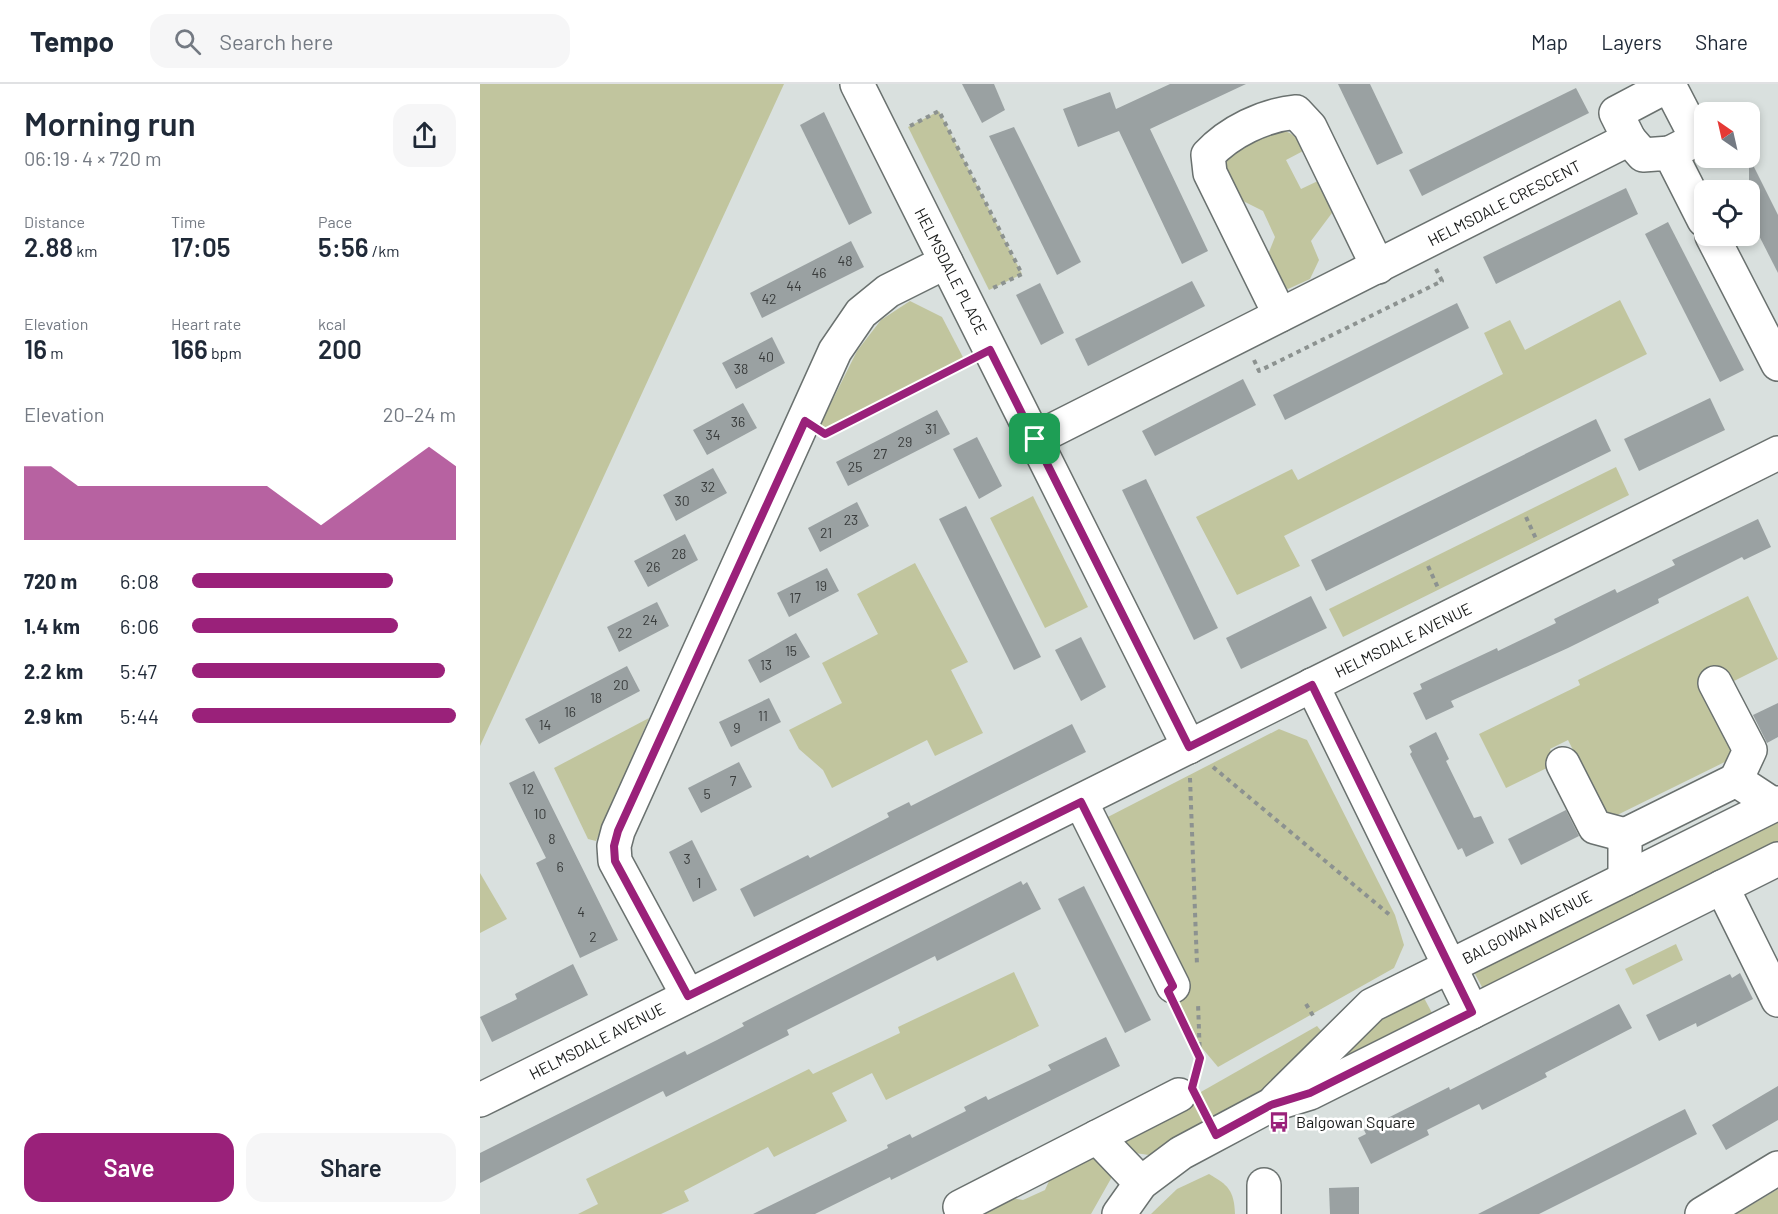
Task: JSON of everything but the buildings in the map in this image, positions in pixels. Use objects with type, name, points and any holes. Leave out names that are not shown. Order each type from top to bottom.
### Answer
[{"type":"street","name":"HELMSDALE PLACE","points":[[857,84],[1189,747]]},
{"type":"street","points":[[1669,85],[1697,139],[1670,153],[1643,155],[1629,139],[1616,113],[1669,85]]},
{"type":"street","points":[[1280,315],[1210,173],[1208,155],[1221,141],[1230,136],[1275,114],[1296,112],[1310,127],[1378,267]]},
{"type":"street","name":"HELMSDALE CRESCENT","points":[[1035,439],[1629,139]]},
{"type":"street","points":[[1670,153],[1694,200]]},
{"type":"street","points":[[1717,246],[1778,364]]},
{"type":"street","points":[[688,996],[615,861],[614,846],[618,831],[835,351],[861,313],[888,291],[946,262]]},
{"type":"street","name":"HELMSDALE AVENUE","points":[[480,1100],[1778,453]]},
{"type":"street","points":[[1563,764],[1595,827],[1625,835],[1736,780],[1750,750],[1715,683]]},
{"type":"street","points":[[1312,685],[1472,1012]]},
{"type":"street","points":[[1736,780],[1776,804]]},
{"type":"street","points":[[1081,802],[1189,986]]},
{"type":"street","name":"BALGOWAN AVENUE","points":[[1271,1105],[1372,1005],[1776,804]]},
{"type":"street","points":[[1625,835],[1625,879]]},
{"type":"street","name":"BALGOWAN AVENUE","points":[[1119,1214],[1142,1183],[1181,1153],[1271,1105],[1310,1093],[1778,859]]},
{"type":"street","points":[[1722,887],[1778,1000]]},
{"type":"street","points":[[960,1207],[1187,1087]]},
{"type":"street","points":[[1096,1137],[1142,1183]]},
{"type":"street","points":[[1702,1214],[1778,1168]]},
{"type":"path","points":[[885,139],[939,111],[1017,263],[1022,274],[966,302]]},
{"type":"path","points":[[1253,359],[1259,370],[1442,281],[1436,268]]},
{"type":"path","points":[[805,421],[825,434],[990,350]]},
{"type":"path","points":[[1189,747],[1398,922]]},
{"type":"path","points":[[1187,1087],[1200,1058],[1189,986],[1189,747]]},
{"type":"path","points":[[1189,986],[1168,991],[1200,1058]]},
{"type":"path","points":[[1306,1004],[1315,1020]]},
{"type":"green space","points":[[480,84],[784,84],[480,746]]},
{"type":"green space","points":[[939,111],[1022,274],[989,290],[908,127]]},
{"type":"green space","points":[[1273,129],[1292,135],[1305,150],[1286,160],[1301,189],[1320,180],[1335,209],[1311,241],[1319,260],[1310,279],[1288,289],[1274,280],[1265,262],[1275,237],[1263,211],[1235,197],[1225,176],[1226,161],[1233,149]]},
{"type":"green space","points":[[1620,300],[1647,354],[1284,536],[1300,566],[1237,595],[1196,517],[1292,469],[1298,480],[1503,374],[1484,333],[1510,320],[1525,350]]},
{"type":"green space","points":[[910,301],[942,317],[966,363],[825,433],[818,429],[857,351],[881,320]]},
{"type":"green space","points":[[1616,467],[1629,495],[1343,637],[1329,609]]},
{"type":"green space","points":[[1033,496],[1088,607],[1045,628],[990,518]]},
{"type":"green space","points":[[915,563],[968,662],[951,670],[983,733],[935,756],[927,740],[832,788],[823,770],[799,749],[789,730],[842,703],[822,663],[878,634],[857,594]]},
{"type":"green space","points":[[1748,596],[1778,659],[1718,689],[1743,753],[1601,823],[1578,760],[1568,740],[1550,749],[1557,763],[1506,788],[1479,734],[1580,685],[1578,680]]},
{"type":"green space","points":[[649,718],[596,841],[588,839],[554,768]]},
{"type":"green space","points":[[1279,729],[1307,740],[1395,915],[1404,945],[1394,968],[1218,1067],[1192,1036],[1102,820]]},
{"type":"green space","points":[[1778,810],[1778,852],[1496,991],[1482,987],[1475,974],[1478,961]]},
{"type":"green space","points":[[480,873],[507,919],[480,933]]},
{"type":"green space","points":[[1676,944],[1683,960],[1633,985],[1625,969]]},
{"type":"green space","points":[[1014,972],[1039,1026],[886,1100],[872,1073],[832,1093],[847,1121],[774,1157],[768,1147],[684,1191],[689,1201],[661,1214],[578,1214],[598,1204],[586,1179],[809,1069],[813,1074],[900,1033],[898,1027]]},
{"type":"green space","points":[[1423,996],[1432,1013],[1430,1025],[1315,1083],[1360,1021]]},
{"type":"green space","points":[[1317,1026],[1323,1033],[1262,1093],[1149,1155],[1135,1153],[1126,1145],[1127,1134]]},
{"type":"green space","points":[[1090,1154],[1104,1159],[1113,1175],[1091,1214],[985,1214],[976,1212],[1005,1197],[1023,1200],[1045,1190],[1053,1172]]},
{"type":"green space","points":[[1209,1174],[1229,1189],[1235,1214],[1151,1214],[1177,1189]]},
{"type":"green space","points":[[1778,1189],[1778,1214],[1736,1214]]},
{"type":"place","name":"Balgowan Square","points":[[1279,1122]]},
{"type":"route","points":[[990,350],[1035,439],[1189,747],[1312,685],[1472,1012],[1310,1093],[1271,1105],[1216,1135],[1192,1088],[1200,1058],[1168,991],[1173,986],[1081,802],[688,996],[615,861],[614,846],[618,831],[805,421],[825,434],[990,350]]}]
